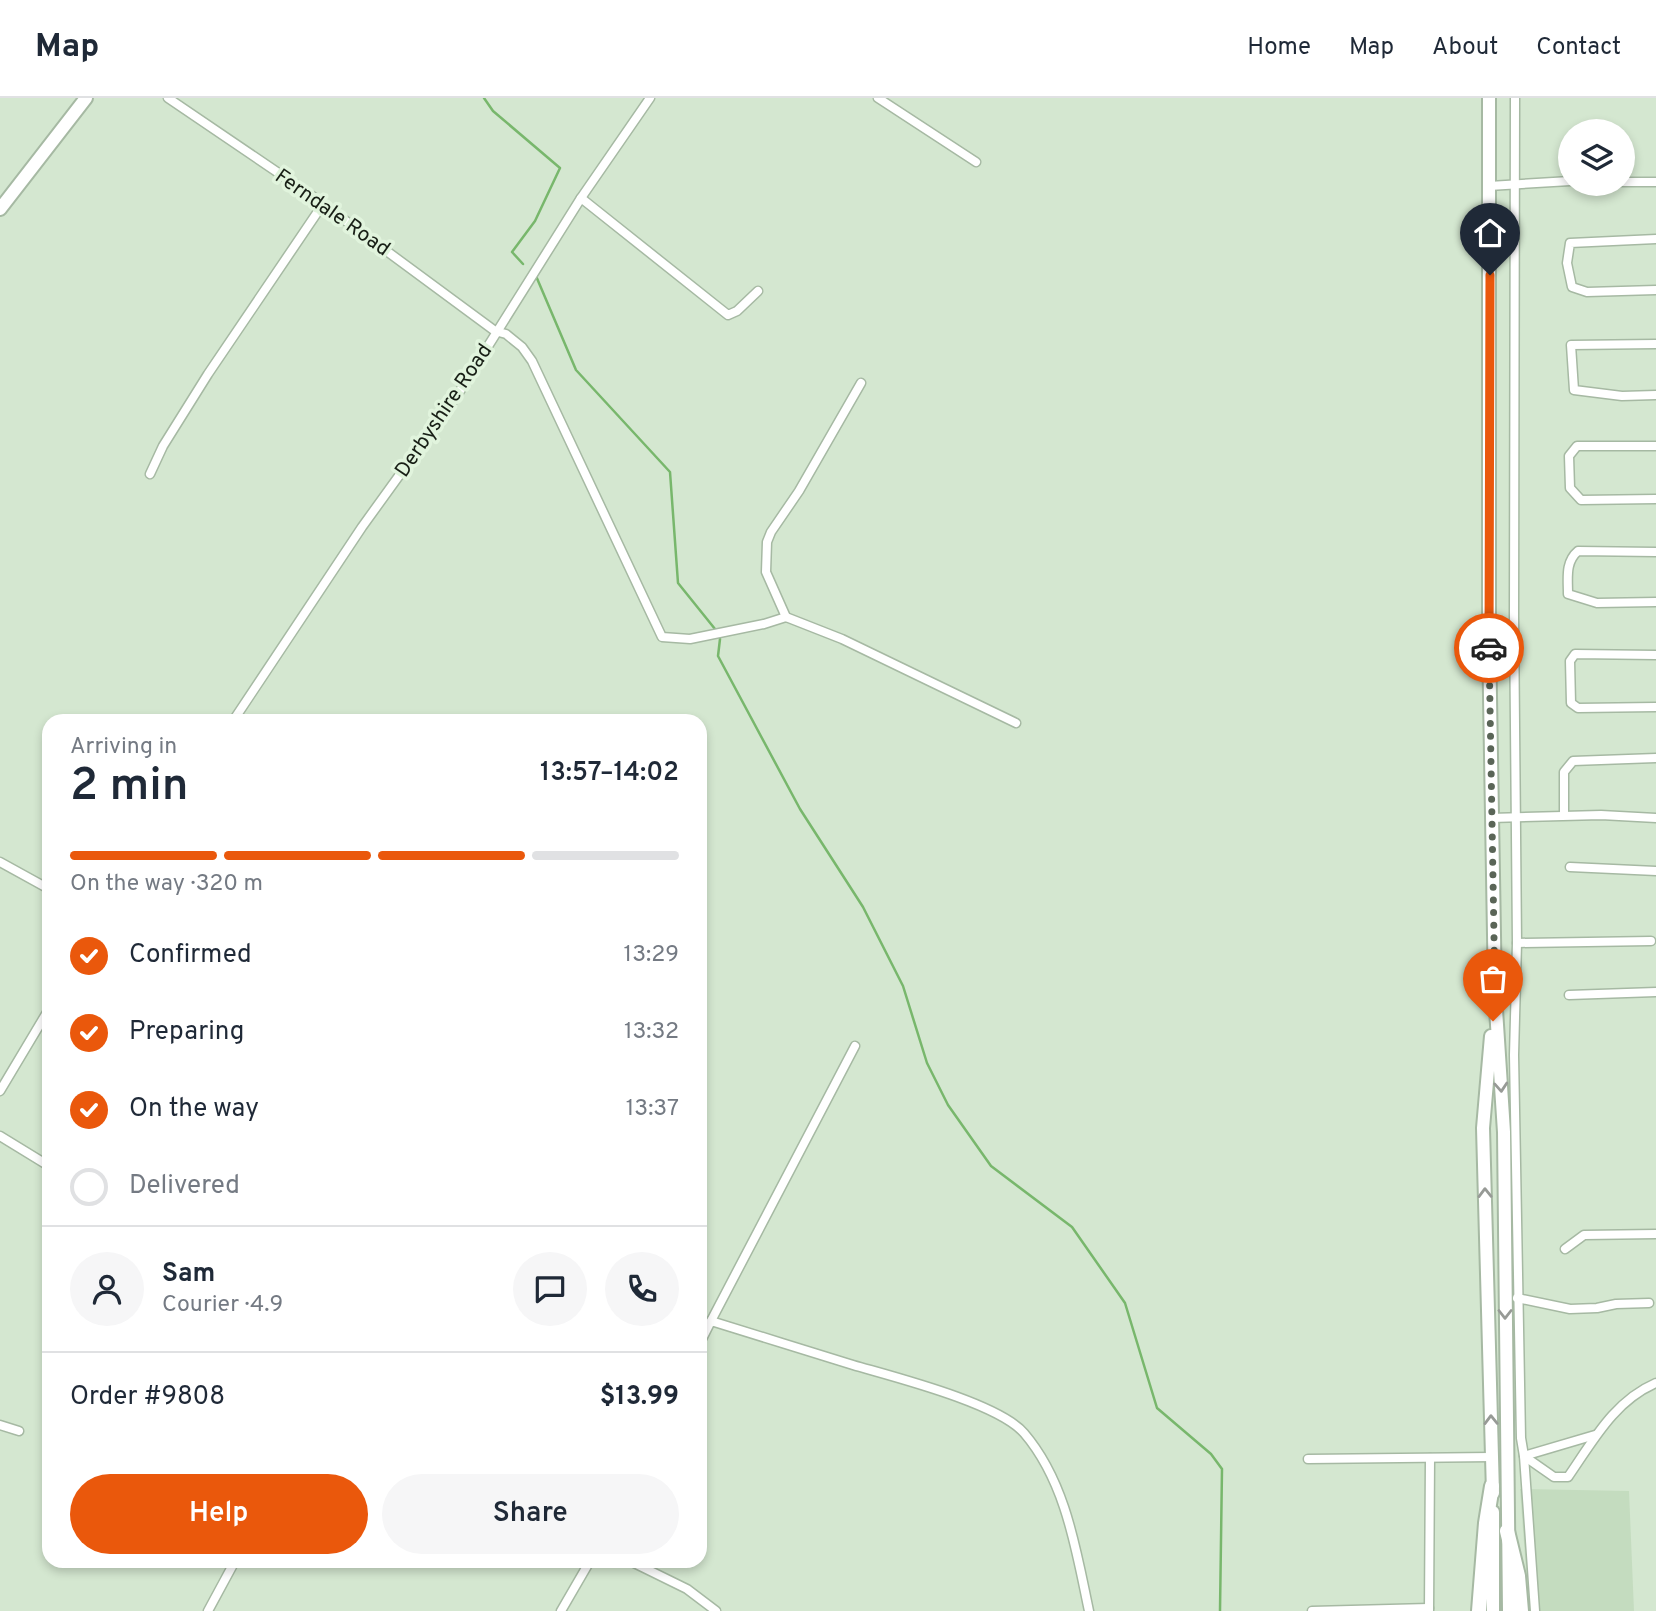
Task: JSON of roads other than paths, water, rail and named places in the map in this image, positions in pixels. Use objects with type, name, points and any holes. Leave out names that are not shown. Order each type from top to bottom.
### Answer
[{"type":"highway","points":[[1479,1611],[1486,1523],[1492,1486]]},
{"type":"highway","points":[[1507,1531],[1518,1576],[1521,1611]]},
{"type":"main road","points":[[0,209],[86,98]]},
{"type":"main road","points":[[1489,98],[1491,818],[1495,994],[1504,1132],[1509,1611]]},
{"type":"main road","points":[[1493,1611],[1492,1457],[1483,1128],[1495,994]]},
{"type":"street","name":"Ferndale Road","points":[[168,98],[323,204],[495,331],[506,334],[522,346],[532,361],[662,636],[690,639],[786,617]]},
{"type":"street","name":"Derbyshire Road","points":[[238,714],[362,527],[458,394],[495,331],[581,198],[650,98]]},
{"type":"street","points":[[878,98],[976,162]]},
{"type":"street","points":[[1515,98],[1517,943],[1514,1055],[1517,1297],[1521,1438],[1535,1611]]},
{"type":"street","points":[[1489,186],[1558,182]]},
{"type":"street","points":[[1635,182],[1656,182]]},
{"type":"street","points":[[581,198],[728,315],[737,311],[758,291]]},
{"type":"street","points":[[150,474],[163,446],[208,374],[323,204]]},
{"type":"street","points":[[1656,239],[1570,243],[1567,263],[1572,287],[1587,292],[1656,290]]},
{"type":"street","points":[[1656,344],[1571,345],[1574,390],[1622,396],[1656,396]]},
{"type":"street","points":[[861,383],[767,542],[766,572],[786,617],[880,656],[1016,723]]},
{"type":"street","points":[[1656,446],[1577,446],[1569,456],[1570,488],[1581,499],[1656,499]]},
{"type":"street","points":[[1656,552],[1578,551],[1571,557],[1568,570],[1568,594],[1597,603],[1656,602]]},
{"type":"street","points":[[1656,655],[1575,654],[1570,661],[1571,703],[1578,708],[1656,707]]},
{"type":"street","points":[[1564,815],[1564,772],[1573,761],[1656,758]]},
{"type":"street","points":[[1491,818],[1564,815],[1656,818]]},
{"type":"street","points":[[0,862],[42,885]]},
{"type":"street","points":[[1570,867],[1656,871]]},
{"type":"street","points":[[1517,943],[1651,941]]},
{"type":"street","points":[[1569,995],[1656,992]]},
{"type":"street","points":[[0,1091],[42,1021]]},
{"type":"street","points":[[707,1330],[855,1046]]},
{"type":"street","points":[[0,1136],[42,1162]]},
{"type":"street","points":[[1565,1249],[1584,1235],[1656,1234]]},
{"type":"street","points":[[1517,1297],[1570,1309],[1648,1303]]},
{"type":"street","points":[[712,1321],[949,1394],[1020,1428],[1051,1476],[1067,1514],[1089,1611]]},
{"type":"street","points":[[1524,1456],[1554,1477],[1568,1477],[1595,1435],[1637,1392],[1656,1383]]},
{"type":"street","points":[[0,1425],[19,1431]]},
{"type":"street","points":[[1524,1456],[1595,1435]]},
{"type":"street","points":[[1308,1459],[1492,1457]]},
{"type":"street","points":[[1312,1611],[1429,1609],[1430,1458]]},
{"type":"street","points":[[208,1611],[231,1568]]},
{"type":"street","points":[[561,1611],[586,1568]]},
{"type":"street","points":[[645,1568],[687,1588],[716,1611]]},
{"type":"waterway","points":[[484,98],[493,111],[560,168],[535,221],[512,252],[523,264]]},
{"type":"waterway","points":[[536,276],[576,370],[670,472],[678,583],[715,629]]},
{"type":"waterway","points":[[720,639],[718,656],[800,809],[863,907],[903,986],[927,1063],[948,1105],[991,1166],[1072,1227],[1125,1303],[1157,1408],[1211,1454],[1222,1469],[1220,1611]]}]
